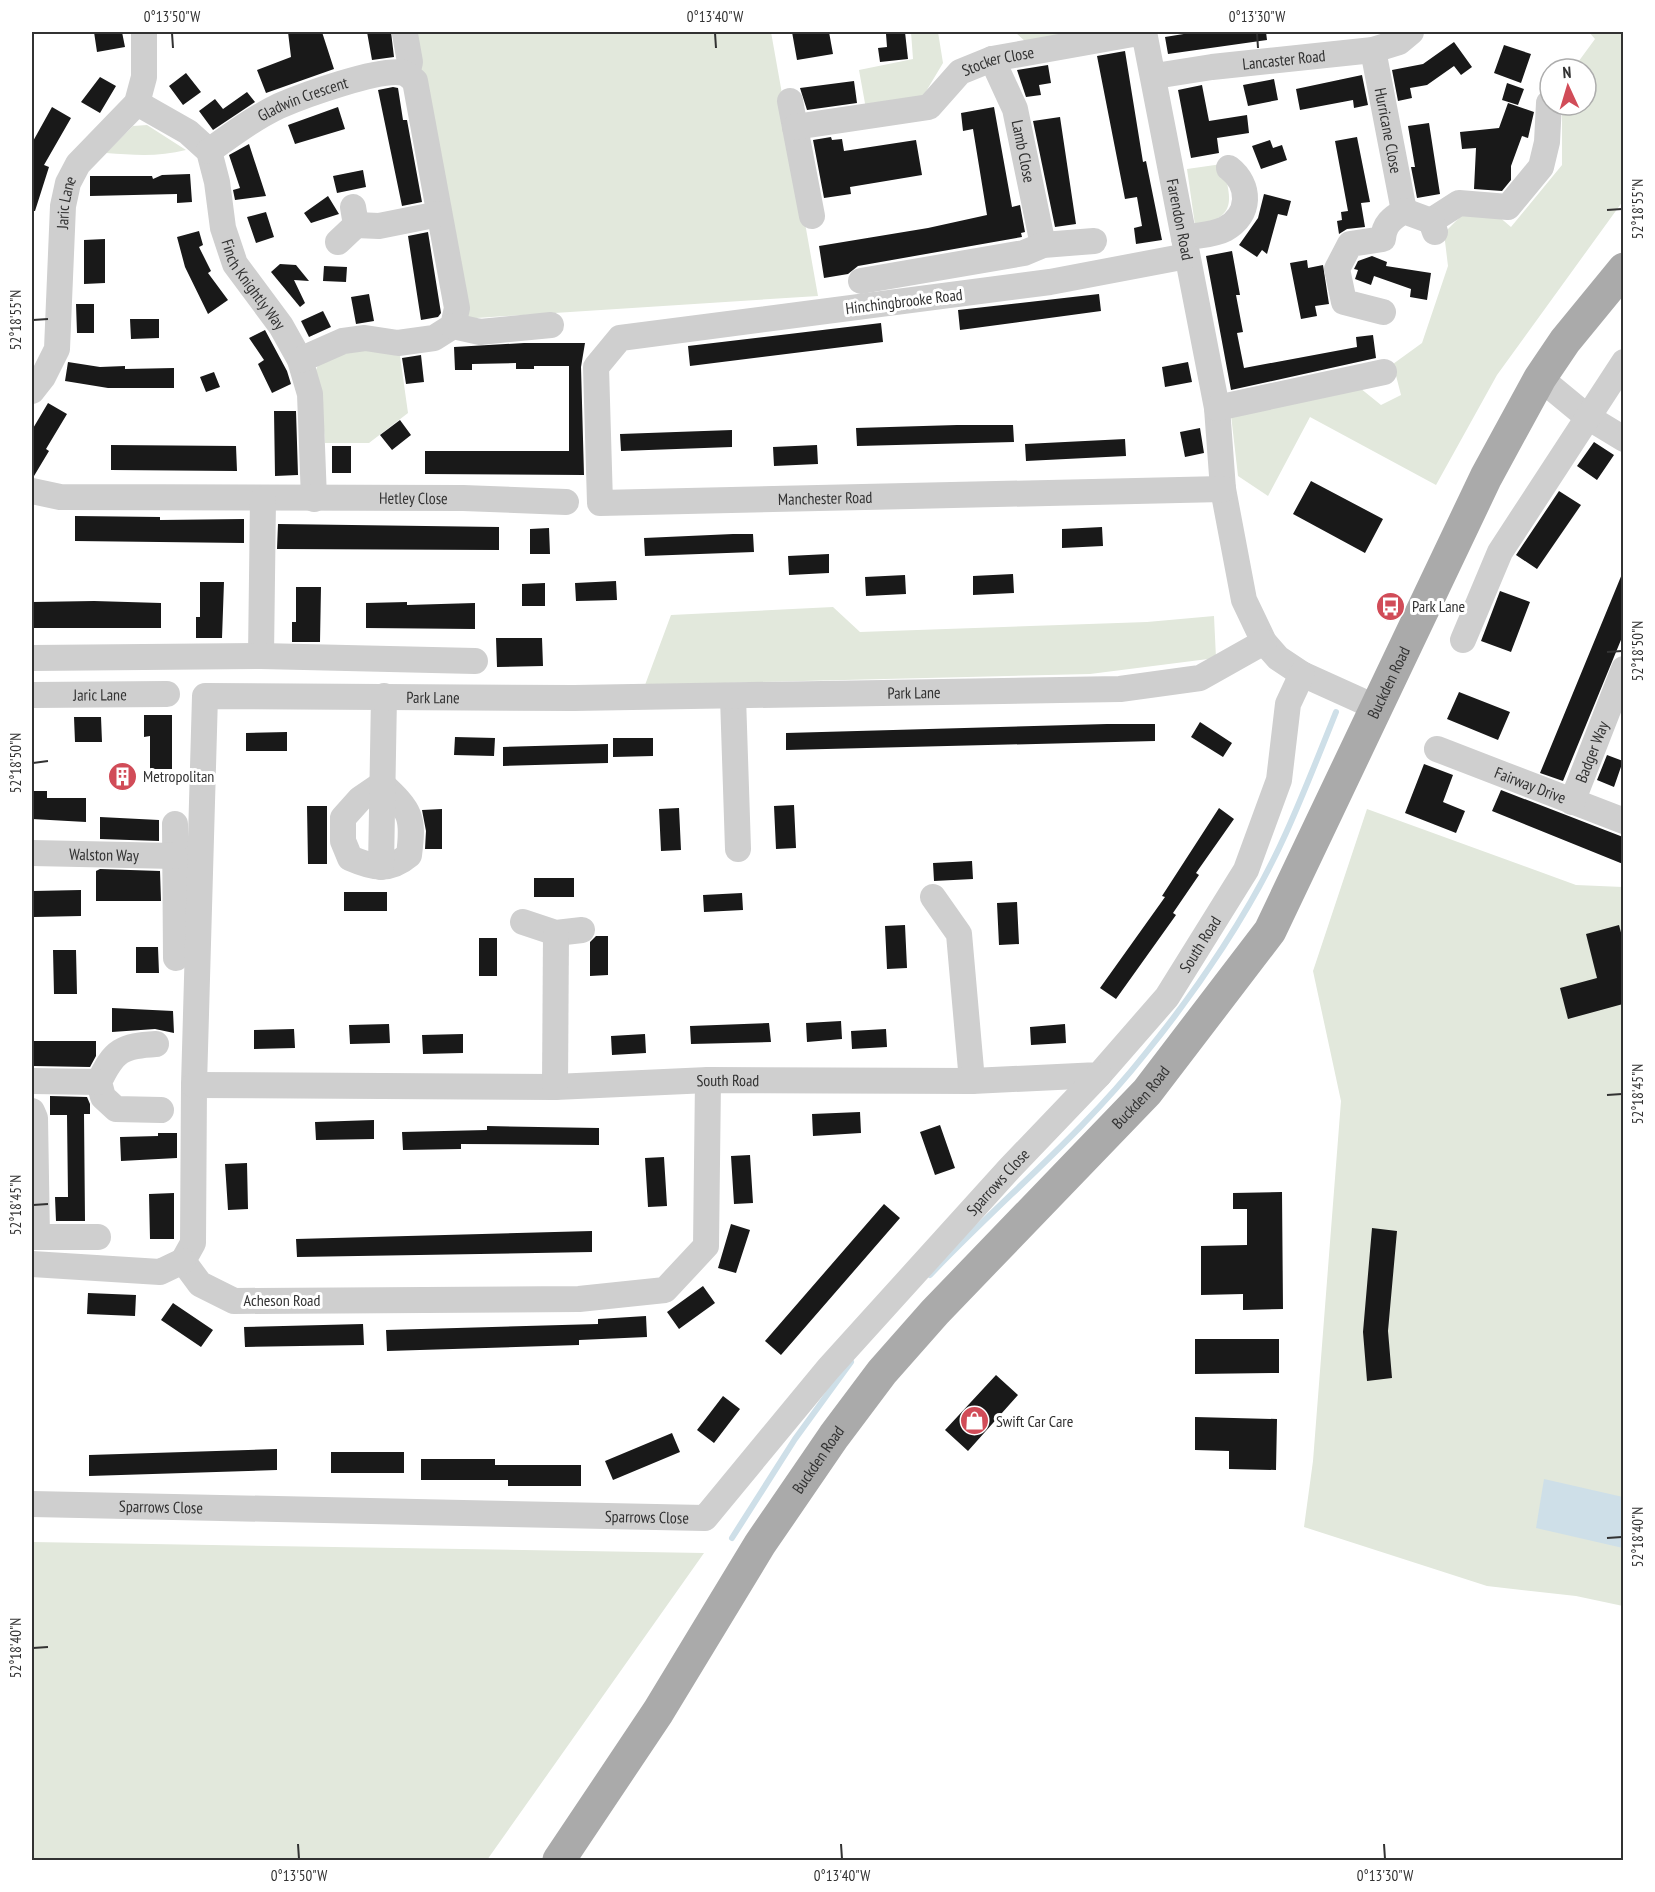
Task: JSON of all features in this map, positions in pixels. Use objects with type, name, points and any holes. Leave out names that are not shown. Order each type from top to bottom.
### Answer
[{"type":"main road","name":"Buckden Road","points":[[559,1860],[658,1712],[760,1544],[841,1426],[882,1372],[935,1312],[1147,1092],[1270,931],[1486,477],[1540,378],[1575,327],[1623,269]]},
{"type":"street","points":[[144,32],[144,77],[137,103],[188,132],[209,152]]},
{"type":"street","name":"Stocker Close","points":[[795,127],[929,106],[960,72],[992,59],[1144,32]]},
{"type":"street","name":"Farendon Road","points":[[1144,32],[1155,76],[1216,408],[1223,489],[1244,600],[1264,642],[1278,658],[1302,674],[1375,707]]},
{"type":"street","name":"Lancaster Road","points":[[1155,76],[1212,67],[1373,50],[1399,42],[1411,32]]},
{"type":"street","points":[[300,360],[343,341],[365,338],[398,343],[407,342],[435,338],[453,326],[457,308],[415,81],[407,74],[410,62],[405,34]]},
{"type":"street","name":"Hurricane Close","points":[[1373,50],[1404,211]]},
{"type":"street","name":"Lamb Close","points":[[992,59],[1015,109],[1043,245]]},
{"type":"street","name":"Gladwin Crescent","points":[[209,152],[243,126],[279,106],[340,84],[397,72],[407,74]]},
{"type":"street","points":[[790,101],[812,216]]},
{"type":"street","name":"Jaric Lane","points":[[32,391],[43,377],[57,349],[63,206],[68,183],[78,164],[137,103]]},
{"type":"street","points":[[1383,312],[1344,302],[1337,269],[1350,244],[1383,239],[1384,230],[1391,218],[1404,211],[1433,226],[1459,203],[1508,207],[1542,167],[1547,142],[1548,117]]},
{"type":"street","name":"Finch Knightly Way","points":[[209,152],[217,182],[223,228],[235,264],[281,326],[300,360],[310,394],[314,499]]},
{"type":"street","name":"Hinchingbrooke Road","points":[[620,338],[1050,282],[1186,247],[1224,230],[1236,220],[1244,208],[1246,190],[1239,175],[1229,168]]},
{"type":"street","points":[[349,224],[379,226],[439,214]]},
{"type":"street","points":[[861,281],[1024,253],[1043,245],[1094,241]]},
{"type":"street","points":[[453,326],[480,332],[551,325]]},
{"type":"street","name":"Manchester Road","points":[[620,338],[596,367],[600,503],[1223,489]]},
{"type":"street","points":[[1463,640],[1500,552],[1623,362]]},
{"type":"street","points":[[1216,408],[1384,372]]},
{"type":"street","points":[[1540,378],[1586,416],[1623,439]]},
{"type":"street","name":"Hetley Close","points":[[32,491],[60,497],[462,498],[566,502]]},
{"type":"street","points":[[261,656],[263,499]]},
{"type":"street","name":"Park Lane","points":[[194,1085],[205,696],[733,697],[1120,689],[1200,678],[1264,642]]},
{"type":"street","points":[[32,658],[261,656],[475,662]]},
{"type":"street","name":"Badger Way","points":[[1572,802],[1623,669]]},
{"type":"street","name":"South Road","points":[[194,1085],[555,1087],[708,1080],[972,1081],[1099,1075],[1167,997],[1246,870],[1279,780],[1288,704],[1302,674]]},
{"type":"street","name":"Jaric Lane","points":[[32,695],[167,694]]},
{"type":"street","name":"Park Lane","points":[[382,784],[360,799],[343,818],[343,841],[350,858],[369,866],[381,867],[384,696]]},
{"type":"street","points":[[733,697],[738,849]]},
{"type":"street","name":"Fairway Drive","points":[[1437,749],[1623,821]]},
{"type":"street","points":[[175,824],[176,958]]},
{"type":"street","name":"Walston Way","points":[[32,852],[175,856]]},
{"type":"street","points":[[933,897],[959,934],[972,1081]]},
{"type":"street","points":[[523,922],[556,933],[582,930]]},
{"type":"street","points":[[555,1087],[556,933]]},
{"type":"street","points":[[156,1044],[127,1046],[107,1064],[99,1082],[103,1097],[116,1109],[160,1110]]},
{"type":"street","name":"Sparrows Close","points":[[32,1503],[705,1518],[828,1368],[1010,1168],[1099,1075]]},
{"type":"street","name":"Acheson Road","points":[[183,1261],[200,1284],[234,1301],[579,1299],[665,1290],[706,1246],[708,1080]]},
{"type":"street","points":[[32,1081],[99,1082]]},
{"type":"street","points":[[32,1264],[160,1272],[183,1261],[193,1243],[194,1085]]},
{"type":"street","points":[[32,1112],[35,1118],[34,1237],[98,1237]]},
{"type":"shaded area","points":[[410,32],[771,32],[818,296],[461,319]]},
{"type":"shaded area","points":[[911,32],[938,32],[943,63],[922,98],[866,109],[859,70],[913,59]]},
{"type":"shaded area","points":[[1015,32],[1074,32],[1026,42]]},
{"type":"shaded area","points":[[1589,32],[1623,32],[1623,201],[1497,375],[1436,485],[1310,417],[1268,496],[1238,476],[1231,415],[1360,388],[1381,405],[1401,395],[1393,364],[1422,343],[1448,266],[1444,233],[1464,213],[1497,215],[1511,227],[1562,165],[1562,117],[1598,117],[1598,57],[1582,57],[1595,39]]},
{"type":"shaded area","points":[[147,125],[186,150],[156,155],[106,153],[133,126]]},
{"type":"shaded area","points":[[1222,164],[1229,196],[1225,212],[1219,218],[1195,225],[1187,169]]},
{"type":"shaded area","points":[[367,349],[400,356],[408,413],[369,443],[325,443],[322,404],[314,375],[318,365],[343,352]]},
{"type":"shaded area","points":[[833,607],[860,632],[1147,622],[1214,616],[1216,658],[1090,674],[645,685],[671,615]]},
{"type":"shaded area","points":[[1367,809],[1576,885],[1623,887],[1623,1606],[1576,1596],[1487,1586],[1304,1527],[1313,1461],[1341,1101],[1313,971]]},
{"type":"shaded area","points":[[1544,1479],[1623,1497],[1623,1548],[1536,1528]]},
{"type":"shaded area","points":[[32,1542],[704,1553],[487,1860],[32,1860]]},
{"type":"building","points":[[94,32],[122,32],[125,47],[97,52]]},
{"type":"building","points":[[288,32],[322,32],[334,69],[266,93],[257,70],[291,57]]},
{"type":"building","points":[[367,32],[391,32],[394,57],[372,60]]},
{"type":"building","points":[[792,32],[829,32],[833,54],[797,60]]},
{"type":"building","points":[[905,32],[908,59],[880,62],[878,48],[887,47],[886,34]]},
{"type":"building","points":[[1196,32],[1266,32],[1267,40],[1168,54],[1165,37]]},
{"type":"building","points":[[1454,42],[1472,67],[1461,75],[1454,66],[1427,85],[1410,88],[1412,98],[1398,101],[1392,70],[1423,64]]},
{"type":"building","points":[[1504,45],[1531,54],[1521,83],[1494,73]]},
{"type":"building","points":[[1125,51],[1143,162],[1146,161],[1162,240],[1136,244],[1134,228],[1142,226],[1137,197],[1125,199],[1097,56]]},
{"type":"building","points":[[1048,65],[1051,83],[1039,85],[1041,95],[1026,97],[1017,70]]},
{"type":"building","points":[[186,73],[201,92],[183,105],[169,86]]},
{"type":"building","points":[[1362,75],[1368,105],[1354,108],[1353,100],[1300,110],[1296,89]]},
{"type":"building","points":[[100,77],[116,86],[100,113],[81,102]]},
{"type":"building","points":[[1274,79],[1278,100],[1248,106],[1243,85]]},
{"type":"building","points":[[854,81],[857,103],[807,110],[800,88]]},
{"type":"building","points":[[1507,83],[1524,89],[1518,105],[1502,100]]},
{"type":"building","points":[[1202,85],[1209,121],[1247,115],[1249,133],[1217,138],[1219,153],[1191,158],[1178,90]]},
{"type":"building","points":[[398,88],[403,120],[407,120],[422,202],[402,206],[378,90]]},
{"type":"building","points":[[247,92],[255,102],[213,130],[199,111],[215,99],[223,109]]},
{"type":"building","points":[[1508,103],[1534,112],[1528,138],[1522,136],[1511,166],[1511,180],[1502,191],[1474,189],[1476,148],[1462,149],[1460,132],[1499,128]]},
{"type":"building","points":[[52,107],[71,118],[44,165],[49,167],[35,211],[32,211],[32,143]]},
{"type":"building","points":[[338,107],[345,129],[295,144],[288,125]]},
{"type":"building","points":[[994,107],[1012,207],[1020,205],[1025,232],[1021,233],[1022,237],[858,266],[848,274],[824,278],[819,246],[928,228],[987,215],[973,129],[963,131],[961,113]]},
{"type":"building","points":[[1060,117],[1076,224],[1055,227],[1033,121]]},
{"type":"building","points":[[1429,123],[1440,194],[1417,198],[1411,167],[1415,167],[1408,126]]},
{"type":"building","points":[[831,137],[832,140],[842,139],[844,151],[916,140],[922,175],[850,187],[851,194],[824,198],[813,140]]},
{"type":"building","points":[[1357,137],[1370,202],[1361,203],[1365,227],[1347,229],[1339,234],[1337,221],[1342,220],[1341,212],[1348,211],[1335,141]]},
{"type":"building","points":[[1270,140],[1273,148],[1282,145],[1287,160],[1261,169],[1252,146]]},
{"type":"building","points":[[249,144],[266,196],[235,200],[233,190],[240,188],[229,155]]},
{"type":"building","points":[[363,170],[366,187],[337,193],[333,176]]},
{"type":"building","points":[[190,174],[192,202],[177,203],[177,194],[90,196],[90,176],[152,176],[153,179],[162,175]]},
{"type":"building","points":[[1264,194],[1291,201],[1287,216],[1278,214],[1267,254],[1262,250],[1257,257],[1239,245],[1258,218]]},
{"type":"building","points":[[328,196],[339,214],[311,223],[304,213]]},
{"type":"building","points":[[266,212],[274,237],[256,243],[247,217]]},
{"type":"building","points":[[199,231],[203,245],[199,247],[211,271],[208,273],[228,300],[208,314],[185,267],[177,237]]},
{"type":"building","points":[[428,232],[441,313],[438,317],[421,320],[408,236]]},
{"type":"building","points":[[105,239],[105,283],[84,284],[84,240]]},
{"type":"building","points":[[1232,251],[1240,295],[1236,295],[1243,332],[1237,333],[1244,368],[1357,347],[1356,337],[1373,335],[1376,358],[1231,390],[1206,256]]},
{"type":"building","points":[[1372,256],[1387,262],[1386,266],[1431,273],[1427,300],[1410,297],[1411,289],[1374,276],[1371,285],[1355,279],[1358,270],[1354,269],[1358,261]]},
{"type":"building","points":[[1307,260],[1308,268],[1323,265],[1329,304],[1315,306],[1317,316],[1301,319],[1290,263]]},
{"type":"building","points":[[280,264],[296,265],[309,281],[294,280],[305,303],[300,307],[271,272]]},
{"type":"building","points":[[324,266],[347,267],[346,282],[323,281]]},
{"type":"building","points":[[369,294],[374,321],[356,324],[351,297]]},
{"type":"building","points":[[1099,294],[1101,311],[960,330],[958,310]]},
{"type":"building","points":[[76,304],[94,304],[94,333],[77,333]]},
{"type":"building","points":[[323,311],[331,327],[309,337],[301,321]]},
{"type":"building","points":[[130,319],[159,319],[159,338],[131,339]]},
{"type":"building","points":[[881,323],[883,342],[690,366],[688,346]]},
{"type":"building","points":[[265,330],[287,371],[291,384],[272,393],[258,364],[264,360],[249,338]]},
{"type":"building","points":[[524,343],[585,343],[581,367],[584,475],[425,474],[425,451],[569,451],[569,366],[534,366],[534,369],[516,369],[516,363],[472,364],[472,370],[455,370],[454,347]]},
{"type":"building","points":[[421,355],[424,382],[406,384],[402,358]]},
{"type":"building","points":[[68,362],[100,367],[125,366],[125,369],[174,368],[174,388],[108,388],[65,381]]},
{"type":"building","points":[[1188,362],[1192,382],[1165,387],[1162,367]]},
{"type":"building","points":[[214,372],[220,387],[206,392],[200,377]]},
{"type":"building","points":[[48,403],[67,414],[46,449],[49,451],[32,476],[32,430]]},
{"type":"building","points":[[274,411],[296,411],[298,475],[275,476]]},
{"type":"building","points":[[400,420],[411,435],[392,450],[380,435]]},
{"type":"building","points":[[1013,425],[1014,442],[857,446],[856,428]]},
{"type":"building","points":[[1200,428],[1204,453],[1185,457],[1180,432]]},
{"type":"building","points":[[732,430],[732,447],[621,451],[620,434]]},
{"type":"building","points":[[1125,439],[1126,456],[1026,461],[1025,444]]},
{"type":"building","points":[[1594,442],[1614,455],[1597,480],[1577,466]]},
{"type":"building","points":[[111,445],[236,446],[237,471],[111,470]]},
{"type":"building","points":[[817,445],[818,464],[774,466],[773,447]]},
{"type":"building","points":[[332,446],[351,446],[351,473],[332,473]]},
{"type":"building","points":[[1311,481],[1383,519],[1365,553],[1293,514]]},
{"type":"building","points":[[1559,491],[1581,505],[1537,569],[1516,555]]},
{"type":"building","points":[[75,516],[160,517],[160,520],[244,519],[244,543],[75,541]]},
{"type":"building","points":[[278,524],[499,527],[499,550],[277,549]]},
{"type":"building","points":[[1102,527],[1103,546],[1062,548],[1062,529]]},
{"type":"building","points":[[549,528],[550,554],[530,554],[530,529]]},
{"type":"building","points":[[753,534],[754,552],[645,556],[644,538]]},
{"type":"building","points":[[829,554],[829,573],[789,575],[788,556]]},
{"type":"building","points":[[1013,574],[1014,593],[973,595],[973,576]]},
{"type":"building","points":[[1622,574],[1623,635],[1563,781],[1540,773]]},
{"type":"building","points":[[905,575],[906,594],[866,596],[865,577]]},
{"type":"building","points":[[616,581],[617,600],[576,601],[575,583]]},
{"type":"building","points":[[200,582],[224,582],[222,638],[196,638],[196,617],[200,617]]},
{"type":"building","points":[[545,583],[545,606],[522,606],[522,584]]},
{"type":"building","points":[[296,587],[321,587],[320,642],[292,642],[292,622],[296,622]]},
{"type":"building","points":[[1500,591],[1530,602],[1511,652],[1481,641]]},
{"type":"building","points":[[32,602],[161,603],[161,628],[32,628]]},
{"type":"building","points":[[407,602],[407,605],[475,603],[475,629],[366,628],[366,603]]},
{"type":"building","points":[[496,638],[542,638],[543,666],[497,667]]},
{"type":"building","points":[[1459,692],[1510,712],[1498,740],[1447,719]]},
{"type":"building","points":[[144,715],[172,715],[172,769],[150,769],[150,736],[144,737]]},
{"type":"building","points":[[74,717],[101,717],[102,742],[75,742]]},
{"type":"building","points":[[1200,722],[1232,743],[1223,757],[1191,737]]},
{"type":"building","points":[[1155,724],[1155,741],[786,750],[786,733]]},
{"type":"building","points":[[287,732],[287,751],[246,751],[246,733]]},
{"type":"building","points":[[455,737],[495,738],[494,756],[454,755]]},
{"type":"building","points":[[613,738],[653,738],[653,756],[613,757]]},
{"type":"building","points":[[608,744],[608,763],[503,766],[503,747]]},
{"type":"building","points":[[1607,755],[1623,761],[1614,787],[1597,780]]},
{"type":"building","points":[[1424,764],[1453,775],[1443,802],[1465,811],[1456,833],[1405,813]]},
{"type":"building","name":"Metropolitan","points":[[114,766],[129,766],[129,785],[114,785]]},
{"type":"building","points":[[1501,790],[1623,837],[1623,864],[1492,811]]},
{"type":"building","points":[[32,791],[47,791],[47,798],[86,798],[86,822],[32,819]]},
{"type":"building","points":[[794,805],[796,848],[776,849],[774,806]]},
{"type":"building","points":[[307,806],[327,806],[327,864],[308,864]]},
{"type":"building","points":[[679,808],[681,850],[661,851],[659,809]]},
{"type":"building","points":[[1219,808],[1234,819],[1196,873],[1199,875],[1173,913],[1176,915],[1116,999],[1100,988],[1165,897],[1162,896]]},
{"type":"building","points":[[442,809],[442,849],[425,849],[426,831],[422,810]]},
{"type":"building","points":[[100,817],[159,820],[159,841],[100,839]]},
{"type":"building","points":[[972,861],[973,879],[934,881],[933,863]]},
{"type":"building","points":[[100,869],[160,871],[161,901],[96,901],[96,871]]},
{"type":"building","points":[[534,878],[574,878],[574,897],[534,897]]},
{"type":"building","points":[[81,890],[81,916],[34,917],[33,891]]},
{"type":"building","points":[[344,892],[387,892],[387,911],[344,911]]},
{"type":"building","points":[[742,893],[743,910],[704,912],[703,895]]},
{"type":"building","points":[[1017,902],[1019,944],[999,945],[997,903]]},
{"type":"building","points":[[905,925],[907,968],[887,969],[885,926]]},
{"type":"building","points":[[1619,925],[1623,940],[1623,1004],[1568,1019],[1560,988],[1597,978],[1586,934]]},
{"type":"building","points":[[596,936],[608,936],[608,975],[590,976],[590,942]]},
{"type":"building","points":[[479,938],[497,938],[497,976],[479,976]]},
{"type":"building","points":[[136,947],[158,947],[159,973],[136,973]]},
{"type":"building","points":[[53,950],[76,950],[77,994],[54,994]]},
{"type":"building","points":[[112,1008],[173,1011],[174,1033],[155,1029],[112,1032]]},
{"type":"building","points":[[841,1021],[842,1039],[807,1042],[806,1023]]},
{"type":"building","points":[[769,1023],[771,1042],[691,1044],[690,1026]]},
{"type":"building","points":[[389,1024],[390,1043],[350,1044],[349,1025]]},
{"type":"building","points":[[1065,1024],[1066,1043],[1031,1045],[1030,1027]]},
{"type":"building","points":[[294,1029],[295,1048],[254,1049],[254,1030]]},
{"type":"building","points":[[886,1029],[887,1047],[852,1049],[851,1031]]},
{"type":"building","points":[[463,1034],[463,1053],[423,1054],[422,1035]]},
{"type":"building","points":[[645,1034],[646,1053],[612,1055],[611,1036]]},
{"type":"building","points":[[33,1041],[96,1041],[96,1056],[90,1067],[33,1066]]},
{"type":"building","points":[[50,1096],[87,1097],[90,1104],[90,1114],[84,1114],[85,1221],[56,1221],[55,1197],[68,1197],[67,1115],[50,1115]]},
{"type":"building","points":[[860,1112],[861,1133],[813,1136],[812,1114]]},
{"type":"building","points":[[374,1120],[374,1139],[316,1140],[315,1122]]},
{"type":"building","points":[[940,1125],[955,1168],[935,1175],[920,1132]]},
{"type":"building","points":[[487,1126],[599,1128],[599,1145],[461,1144],[461,1149],[403,1150],[402,1132],[487,1130]]},
{"type":"building","points":[[158,1133],[177,1133],[177,1158],[121,1161],[120,1137],[158,1136]]},
{"type":"building","points":[[750,1155],[753,1203],[734,1204],[731,1156]]},
{"type":"building","points":[[664,1157],[667,1206],[648,1207],[645,1158]]},
{"type":"building","points":[[247,1163],[248,1209],[228,1210],[225,1164]]},
{"type":"building","points":[[1282,1192],[1283,1309],[1243,1310],[1243,1294],[1201,1295],[1201,1246],[1247,1245],[1247,1209],[1233,1209],[1233,1193]]},
{"type":"building","points":[[174,1193],[174,1239],[150,1239],[149,1194]]},
{"type":"building","points":[[884,1204],[900,1218],[781,1355],[765,1341]]},
{"type":"building","points":[[731,1224],[750,1230],[736,1273],[718,1268]]},
{"type":"building","points":[[1372,1228],[1397,1231],[1388,1331],[1392,1378],[1367,1381],[1363,1332]]},
{"type":"building","points":[[592,1231],[592,1252],[297,1257],[296,1239]]},
{"type":"building","points":[[703,1286],[715,1303],[679,1329],[667,1312]]},
{"type":"building","points":[[88,1293],[136,1295],[135,1316],[87,1314]]},
{"type":"building","points":[[173,1303],[213,1330],[201,1347],[161,1320]]},
{"type":"building","points":[[646,1316],[647,1337],[579,1340],[579,1345],[387,1351],[386,1330],[598,1324],[598,1319]]},
{"type":"building","points":[[363,1324],[364,1345],[245,1347],[244,1327]]},
{"type":"building","points":[[1195,1339],[1279,1339],[1279,1373],[1195,1374]]},
{"type":"building","name":"Swift Car Care","points":[[996,1375],[1018,1395],[968,1451],[945,1430]]},
{"type":"building","points":[[723,1396],[740,1409],[714,1443],[697,1430]]},
{"type":"building","points":[[1195,1417],[1277,1419],[1276,1470],[1229,1469],[1229,1451],[1195,1450]]},
{"type":"building","points":[[672,1433],[680,1452],[613,1480],[605,1461]]},
{"type":"building","points":[[277,1449],[277,1470],[89,1476],[89,1455]]},
{"type":"building","points":[[331,1452],[404,1452],[404,1473],[331,1473]]},
{"type":"building","points":[[421,1459],[495,1459],[495,1465],[581,1465],[581,1486],[508,1486],[508,1480],[421,1480]]},
{"type":"waterway","points":[[930,1275],[1068,1140],[1120,1084],[1185,1003],[1223,948],[1272,862],[1336,712]]},
{"type":"waterway","points":[[732,1538],[795,1439],[851,1362]]},
{"type":"place","name":"Park Lane","points":[[1391,606]]},
{"type":"place","name":"Metropolitan","points":[[122,776]]},
{"type":"place","name":"Swift Car Care","points":[[975,1421]]}]
